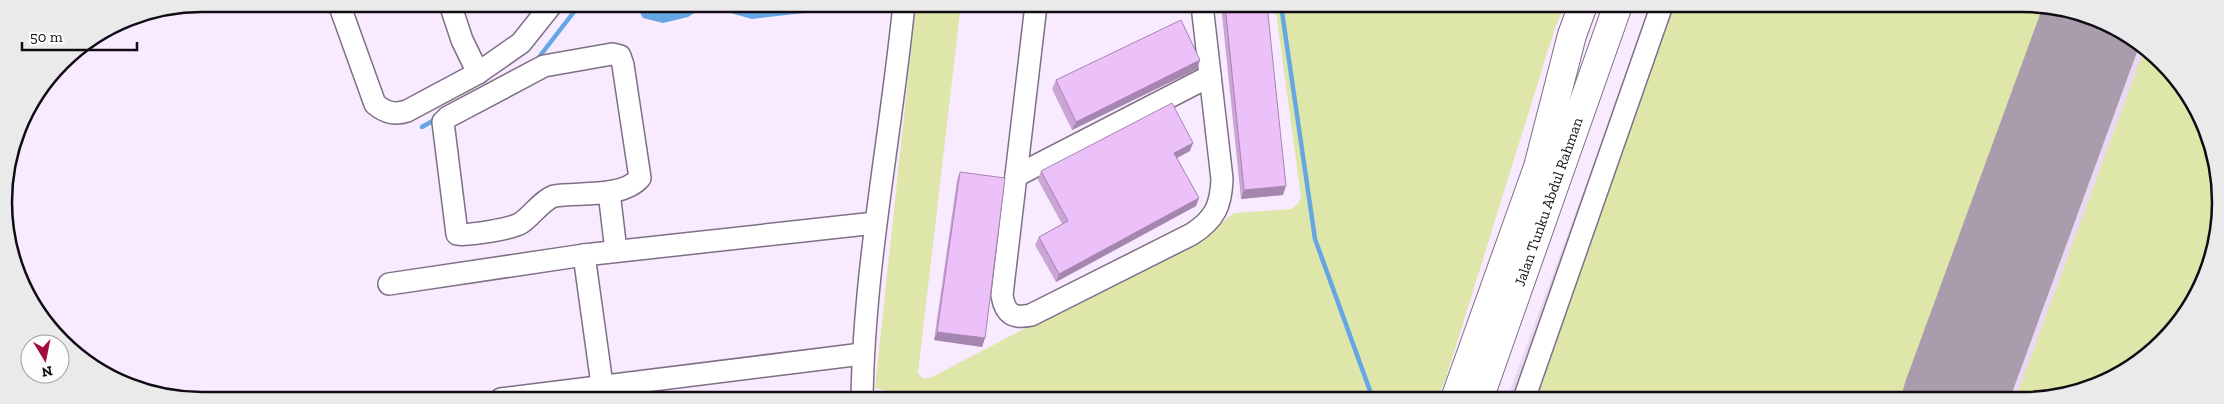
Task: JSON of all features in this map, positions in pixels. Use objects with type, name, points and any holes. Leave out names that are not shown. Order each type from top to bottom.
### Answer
[{"type":"main road","name":"Jalan Tunku Abdul Rahman","points":[[1458,392],[1538,167],[1572,35],[1580,12]]},
{"type":"main road","name":"Jalan Tunku Abdul Rahman","points":[[1482,392],[1616,12]]},
{"type":"street","points":[[342,12],[376,104],[382,110],[397,114],[407,111],[478,73],[521,43],[546,12]]},
{"type":"street","points":[[453,12],[462,40],[478,73]]},
{"type":"street","points":[[862,392],[862,354],[876,223],[903,12]]},
{"type":"street","points":[[1040,12],[1016,176],[1002,296],[1004,307],[1009,314],[1020,317],[1031,315],[1192,234],[1204,226],[1216,213],[1221,196],[1222,179],[1203,12]]},
{"type":"street","points":[[1527,392],[1660,12]]},
{"type":"street","points":[[612,54],[620,56],[623,65],[640,178],[634,185],[626,189],[609,192],[554,196],[548,198],[526,218],[512,226],[458,235],[456,232],[443,122],[448,117],[544,66],[612,54]]},
{"type":"street","points":[[1016,176],[1210,76]]},
{"type":"street","points":[[609,192],[616,251]]},
{"type":"street","points":[[390,284],[584,255],[876,223]]},
{"type":"street","points":[[584,255],[603,392],[862,354]]},
{"type":"shaded area","points":[[1649,12],[2022,12],[2059,16],[2106,32],[2127,44],[2147,60],[2180,97],[2197,129],[2208,165],[2212,202],[2208,239],[2197,275],[2180,307],[2156,336],[2127,360],[2095,377],[2059,388],[2022,392],[1510,392]]},
{"type":"green space","points":[[915,12],[960,12],[918,373],[922,378],[930,378],[1210,232],[1234,213],[1291,209],[1298,204],[1301,197],[1276,12],[1562,12],[1555,28],[1446,378],[1440,392],[892,392],[875,388]]},
{"type":"green space","points":[[1668,12],[2022,12],[2044,14],[1905,392],[1533,392]]},
{"type":"green space","points":[[2142,56],[2156,68],[2180,97],[2197,129],[2205,153],[2210,177],[2212,202],[2208,239],[2197,275],[2180,307],[2164,327],[2127,360],[2095,377],[2071,385],[2047,390],[2018,392]]},
{"type":"water","points":[[640,12],[696,12],[688,17],[663,23],[643,18]]},
{"type":"water","points":[[727,12],[813,12],[752,19]]},
{"type":"building","points":[[1226,12],[1268,12],[1286,186],[1244,190]]},
{"type":"building","points":[[1181,20],[1200,60],[1076,122],[1056,80]]},
{"type":"building","points":[[1172,103],[1193,143],[1174,153],[1199,198],[1059,274],[1039,237],[1068,221],[1041,171]]},
{"type":"building","points":[[960,172],[1005,178],[985,338],[937,332]]},
{"type":"waterway","points":[[536,61],[574,12]]},
{"type":"waterway","points":[[1282,12],[1315,239],[1370,392]]},
{"type":"waterway","points":[[422,127],[436,119]]},
{"type":"runway","points":[[1957,392],[2091,26]]}]
